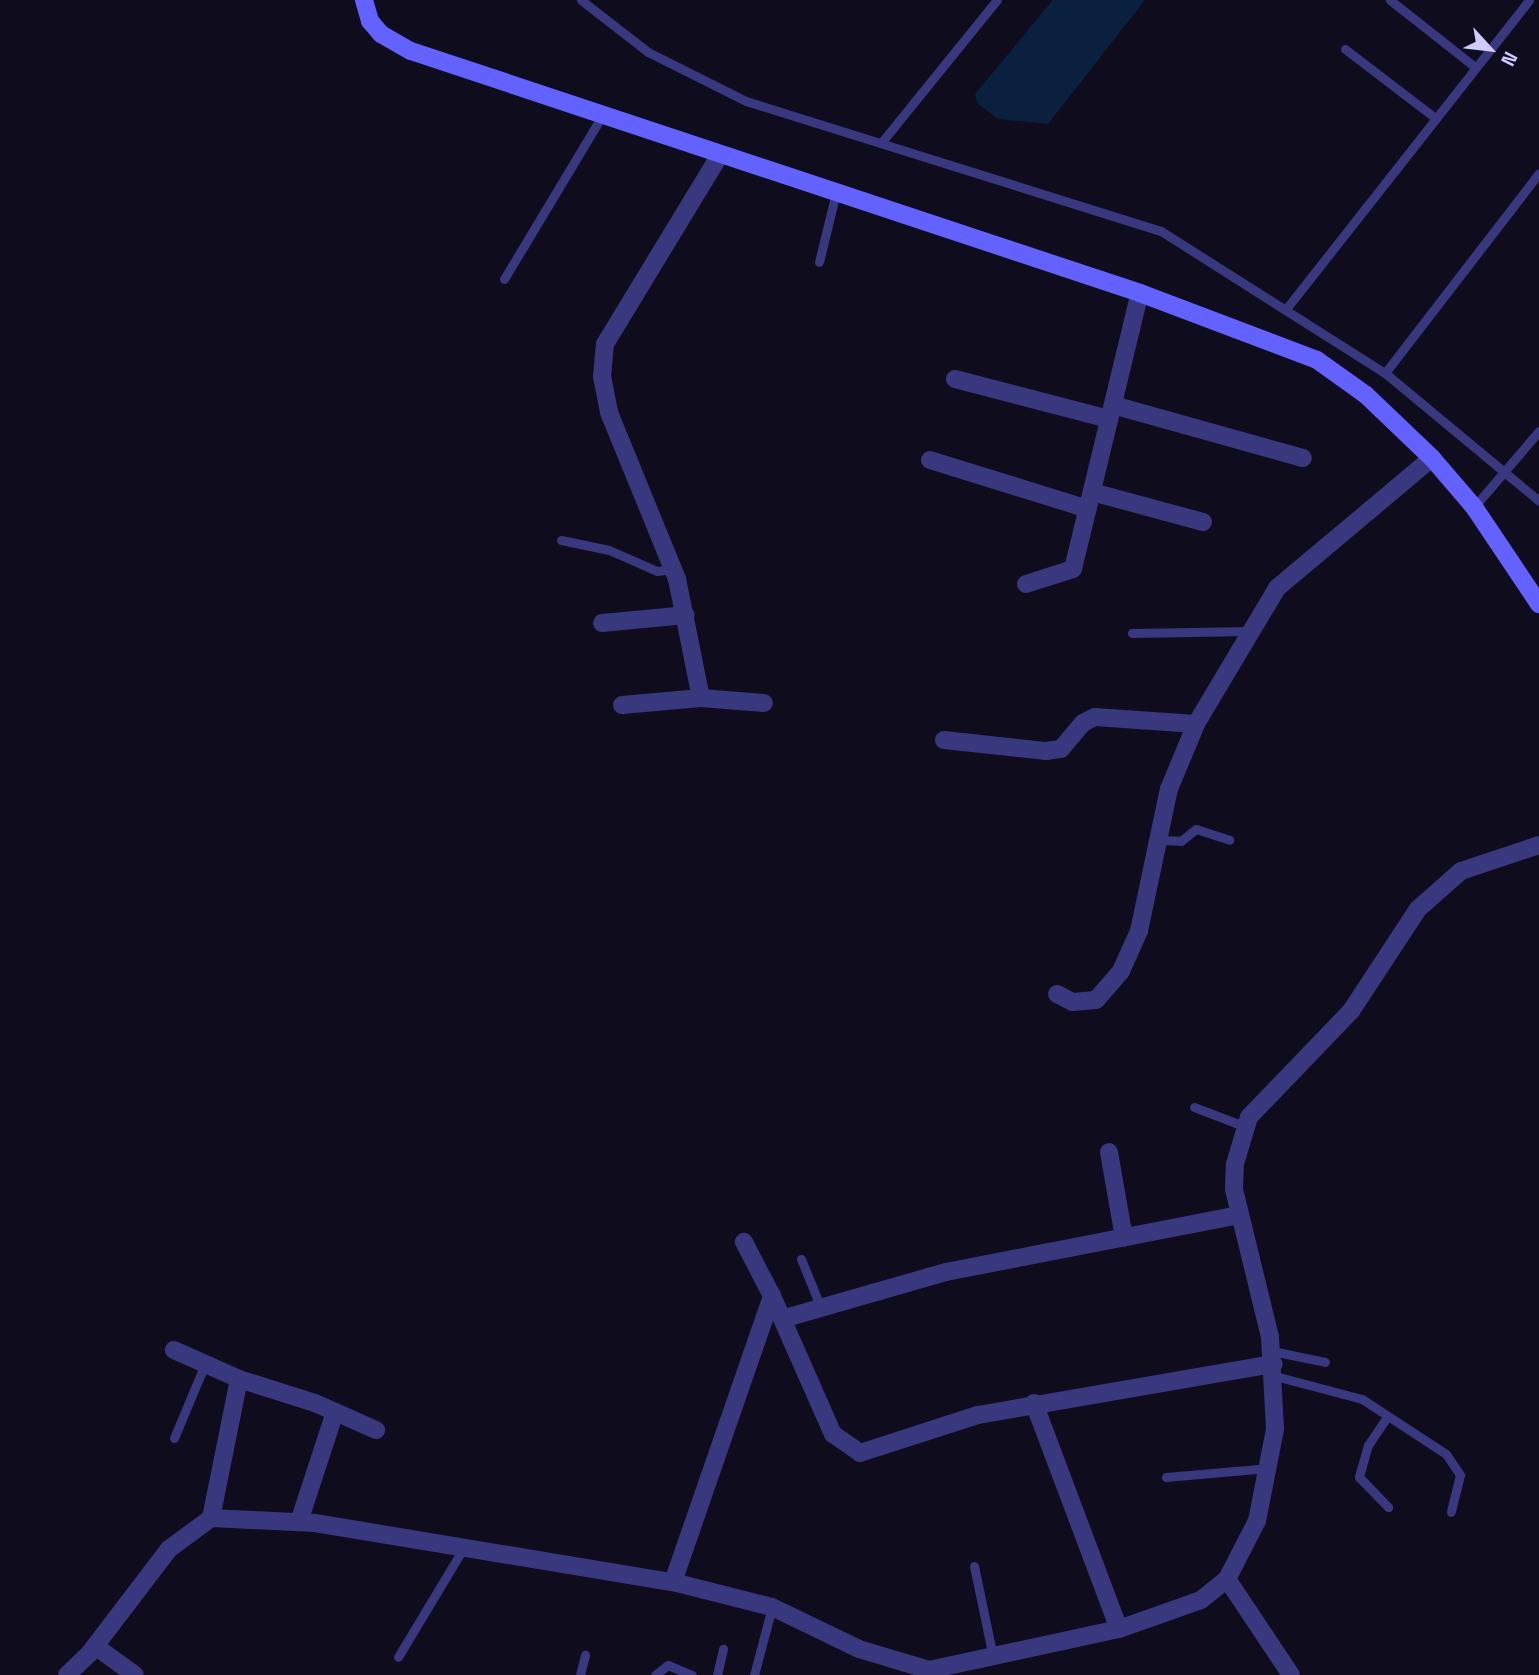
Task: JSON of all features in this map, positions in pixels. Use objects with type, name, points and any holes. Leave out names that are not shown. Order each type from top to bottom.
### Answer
[{"type":"street","points":[[363,0],[370,21],[402,47],[1140,293],[1317,359],[1366,395],[1432,458],[1474,507],[1539,604]]},
{"type":"street","points":[[701,698],[686,615],[673,569],[609,412],[602,377],[605,344],[720,155]]},
{"type":"street","points":[[1026,584],[1073,569],[1140,293]]},
{"type":"street","points":[[955,379],[1111,412],[1303,458]]},
{"type":"street","points":[[1057,994],[1085,1002],[1111,987],[1139,931],[1169,789],[1195,724],[1277,588],[1432,458]]},
{"type":"street","points":[[930,460],[1090,500],[1203,522]]},
{"type":"street","points":[[602,623],[686,615]]},
{"type":"street","points":[[622,705],[701,698],[764,703]]},
{"type":"street","points":[[944,740],[1046,751],[1061,749],[1083,723],[1095,717],[1195,724]]},
{"type":"street","points":[[67,1675],[95,1646],[169,1549],[211,1518],[299,1522],[464,1546],[673,1582],[772,1607],[885,1667],[929,1670],[993,1659],[1119,1629],[1188,1607],[1227,1579],[1257,1521],[1269,1468],[1273,1364],[1239,1215],[1233,1175],[1246,1127],[1259,1102],[1351,1011],[1418,909],[1461,871],[1539,845]]},
{"type":"street","points":[[1109,1153],[1124,1238]]},
{"type":"street","points":[[782,1319],[946,1272],[1239,1215]]},
{"type":"street","points":[[744,1242],[772,1296],[833,1434],[855,1452],[867,1453],[978,1415],[1034,1403],[1273,1364]]},
{"type":"street","points":[[673,1582],[772,1296]]},
{"type":"street","points":[[174,1350],[239,1379],[335,1412],[376,1430]]},
{"type":"street","points":[[211,1518],[239,1379]]},
{"type":"street","points":[[1034,1403],[1119,1629]]},
{"type":"street","points":[[299,1522],[335,1412]]},
{"type":"street","points":[[1227,1579],[1291,1675]]},
{"type":"street","points":[[95,1646],[135,1675]]},
{"type":"lane","points":[[581,0],[648,52],[703,83],[746,101],[1161,231],[1385,373],[1504,475],[1539,501]]},
{"type":"lane","points":[[881,143],[997,0]]},
{"type":"lane","points":[[1390,0],[1474,66]]},
{"type":"lane","points":[[1286,309],[1474,66],[1529,0]]},
{"type":"lane","points":[[1345,49],[1434,117]]},
{"type":"lane","points":[[504,279],[603,116]]},
{"type":"lane","points":[[1385,373],[1539,173]]},
{"type":"lane","points":[[819,262],[836,192]]},
{"type":"lane","points":[[1474,507],[1539,431]]},
{"type":"lane","points":[[561,540],[609,550],[657,571],[673,569]]},
{"type":"lane","points":[[1132,633],[1251,631]]},
{"type":"lane","points":[[1157,840],[1181,841],[1196,829],[1229,839]]},
{"type":"lane","points":[[1194,1107],[1246,1127]]},
{"type":"lane","points":[[801,1259],[821,1308]]},
{"type":"lane","points":[[1273,1364],[1325,1362]]},
{"type":"lane","points":[[174,1438],[205,1364]]},
{"type":"lane","points":[[1273,1364],[1362,1399],[1446,1454],[1457,1468],[1460,1487],[1451,1512]]},
{"type":"lane","points":[[1387,1417],[1368,1445],[1359,1477],[1388,1507]]},
{"type":"lane","points":[[1166,1477],[1269,1468]]},
{"type":"lane","points":[[398,1657],[464,1546]]},
{"type":"lane","points":[[974,1566],[993,1659]]},
{"type":"lane","points":[[754,1675],[772,1607]]},
{"type":"lane","points":[[718,1675],[723,1649]]},
{"type":"lane","points":[[580,1675],[585,1655]]},
{"type":"lane","points":[[655,1675],[668,1665],[687,1674]]},
{"type":"water","points":[[1053,0],[1145,0],[1048,124],[998,119],[977,103],[975,94]]}]
